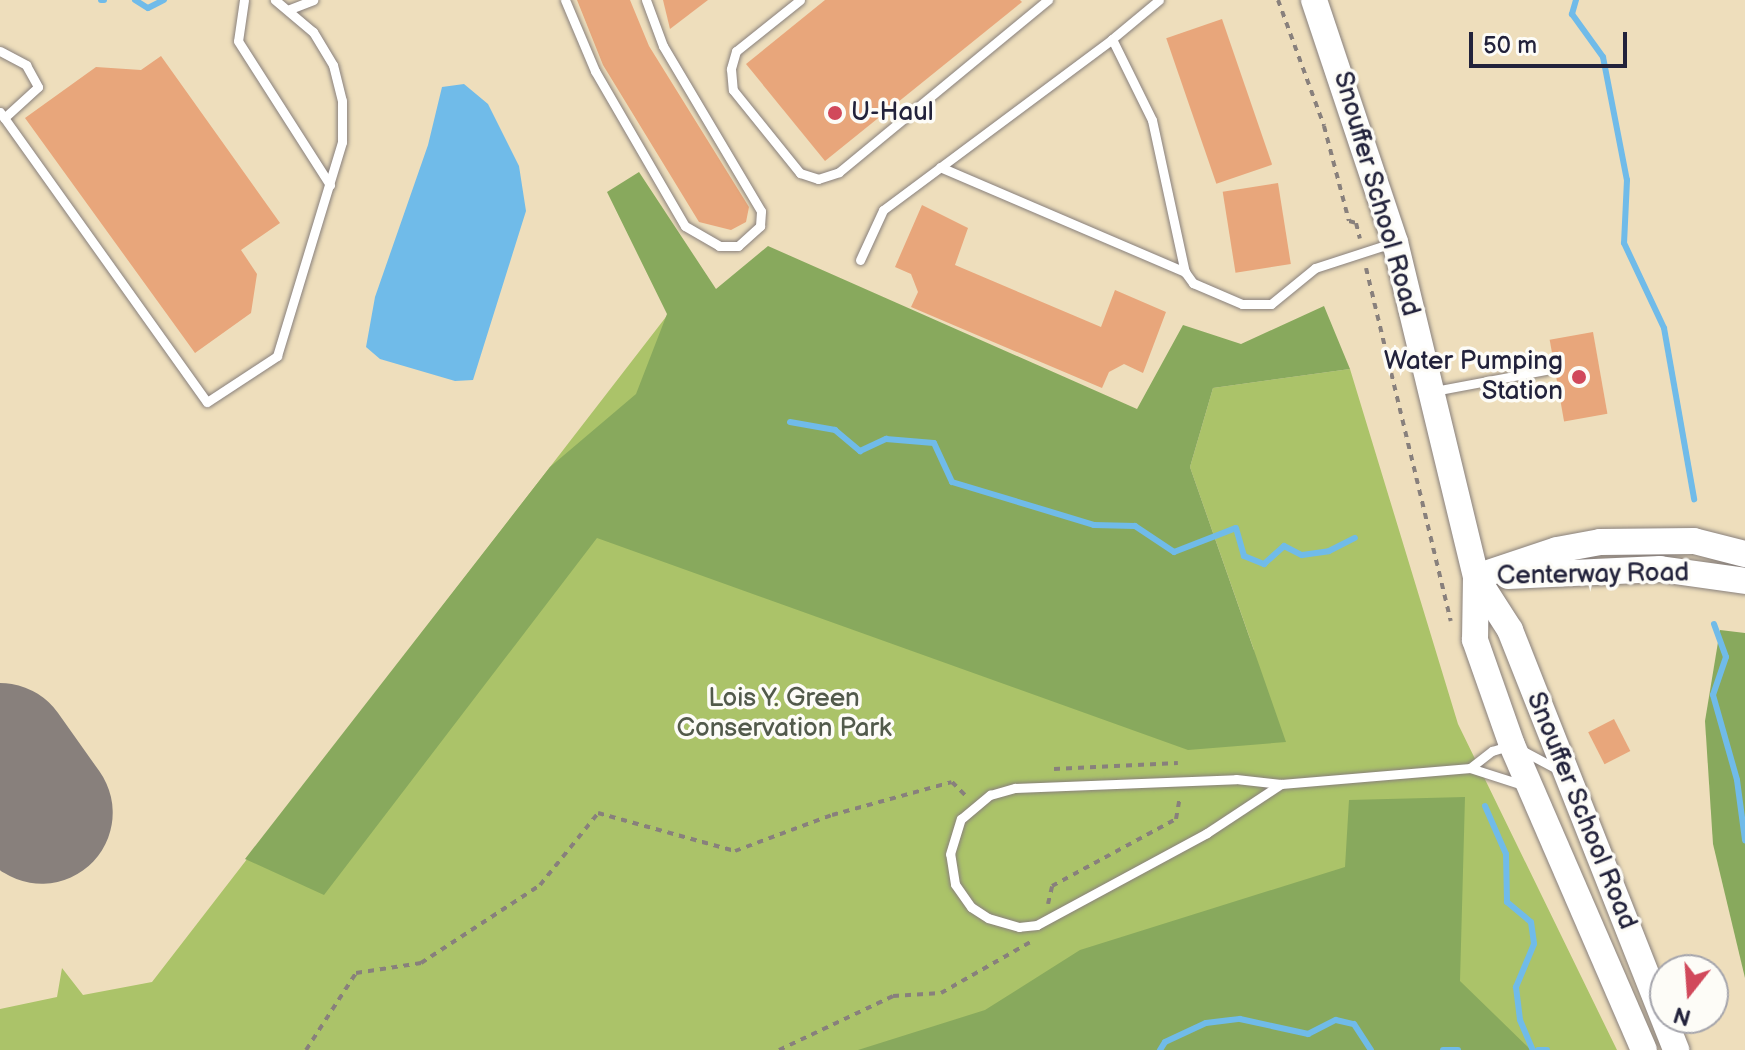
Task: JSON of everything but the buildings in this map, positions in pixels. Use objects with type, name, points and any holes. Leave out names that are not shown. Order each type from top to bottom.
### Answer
[{"type":"main road","name":"Snouffer School Road","points":[[1314,0],[1395,242],[1476,577],[1475,640],[1512,745],[1633,1017],[1644,1050]]},
{"type":"main road","name":"Centerway Road","points":[[1476,577],[1557,550],[1600,542],[1694,541],[1745,554]]},
{"type":"main road","name":"Centerway Road","points":[[1476,577],[1660,569],[1745,581]]},
{"type":"main road","name":"Snouffer School Road","points":[[1476,577],[1510,630],[1676,1050]]},
{"type":"lane","points":[[244,0],[238,41],[330,185]]},
{"type":"lane","points":[[0,51],[26,65],[38,87],[2,115],[207,402],[277,356],[342,142],[342,101],[333,65],[290,9],[275,0]]},
{"type":"lane","points":[[290,9],[313,0]]},
{"type":"lane","points":[[565,0],[595,71],[685,226],[719,246],[738,246],[760,226],[761,211],[663,46],[646,0]]},
{"type":"lane","points":[[800,0],[736,51],[731,69],[733,90],[800,173],[818,179],[839,172],[1048,0]]},
{"type":"lane","points":[[860,260],[883,210],[1112,39],[1159,0]]},
{"type":"lane","points":[[1112,39],[1152,120],[1185,272]]},
{"type":"lane","points":[[940,167],[1185,272],[1205,291],[1242,304],[1271,304],[1324,264],[1395,242]]},
{"type":"lane","points":[[1431,391],[1546,370]]},
{"type":"lane","points":[[1470,768],[1492,751],[1512,745],[1542,757],[1570,779]]},
{"type":"lane","points":[[1281,784],[1207,833],[1051,918],[1019,927],[980,913],[955,884],[954,834],[974,804],[1015,788],[1236,779],[1281,784],[1470,768],[1533,789]]},
{"type":"path","points":[[1278,0],[1324,126],[1349,221],[1356,223]]},
{"type":"path","points":[[1368,276],[1453,629]]},
{"type":"path","points":[[1054,769],[1178,763]]},
{"type":"path","points":[[306,1050],[356,973],[421,963],[540,885],[598,813],[735,851],[832,815],[952,782],[974,804]]},
{"type":"path","points":[[1047,910],[1052,886],[1176,819],[1180,789]]},
{"type":"path","points":[[779,1050],[893,996],[941,993],[1044,933]]},
{"type":"green space","points":[[639,172],[716,289],[768,246],[1137,409],[1183,325],[1241,344],[1324,306],[1350,369],[1213,388],[1190,467],[1286,742],[1188,750],[597,538],[324,895],[245,859],[550,467],[636,394],[667,314],[607,192]]},
{"type":"green space","name":"Lois Y. Green Conservation Park","points":[[669,313],[1254,650],[1190,467],[1213,388],[1350,369],[1458,724],[1617,1050],[0,1050],[0,1009],[57,997],[62,968],[83,995],[152,982]]},
{"type":"green space","points":[[1720,630],[1745,633],[1745,978],[1713,844],[1705,721]]},
{"type":"green space","points":[[1465,797],[1460,981],[1531,1050],[858,1050],[985,1010],[1080,950],[1345,867],[1349,800]]},
{"type":"water","points":[[464,84],[488,104],[519,166],[526,211],[473,380],[455,381],[380,359],[366,347],[375,297],[428,145],[442,87]]},
{"type":"waterway","points":[[135,0],[148,8],[164,0]]},
{"type":"waterway","points":[[1576,0],[1572,14],[1603,57],[1627,180],[1624,243],[1664,328],[1694,499]]},
{"type":"waterway","points":[[790,422],[835,430],[860,451],[886,439],[934,443],[952,482],[1094,525],[1135,526],[1174,552],[1236,528],[1244,556],[1264,564],[1284,546],[1302,555],[1329,551],[1355,538]]},
{"type":"waterway","points":[[1714,624],[1726,657],[1713,695],[1737,780],[1745,840]]},
{"type":"waterway","points":[[1485,806],[1506,854],[1507,902],[1531,922],[1534,944],[1516,987],[1520,1020],[1533,1050]]},
{"type":"waterway","points":[[1160,1050],[1165,1042],[1206,1023],[1240,1019],[1308,1034],[1336,1020],[1354,1024],[1371,1050]]},
{"type":"waterway","points":[[1443,1050],[1458,1050]]},
{"type":"waterway","points":[[1538,1050],[1547,1050]]},
{"type":"taxiway","points":[[0,815],[29,794]]},
{"type":"runway","points":[[0,754],[42,813]]},
{"type":"place","name":"U-Haul","points":[[835,113]]},
{"type":"place","name":"Water Pumping Station","points":[[1579,377]]}]
